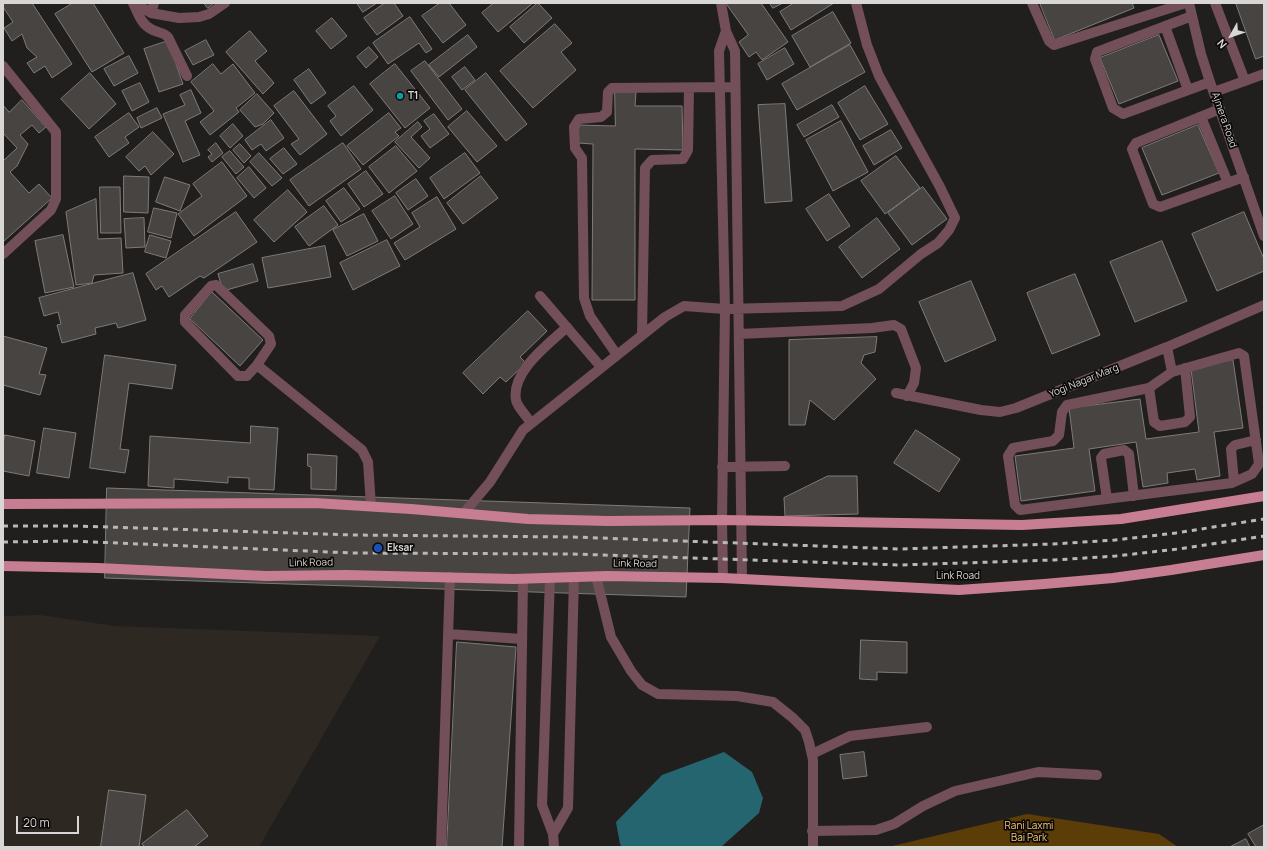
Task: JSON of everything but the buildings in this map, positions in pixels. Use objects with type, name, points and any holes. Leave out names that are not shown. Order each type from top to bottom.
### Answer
[{"type":"main road","points":[[3,504],[315,503],[371,506],[528,519],[608,521],[741,520],[1022,526],[1121,519],[1264,496]]},
{"type":"main road","name":"Link Road","points":[[3,566],[98,568],[266,576],[346,575],[523,579],[596,576],[724,578],[960,590],[1113,578],[1264,555]]},
{"type":"street","points":[[134,3],[151,13],[179,18],[199,17],[209,14],[225,3]]},
{"type":"street","points":[[134,3],[143,24],[151,30],[164,33],[168,37],[187,76]]},
{"type":"street","points":[[151,13],[154,3]]},
{"type":"street","points":[[721,3],[726,31],[734,51],[742,579]]},
{"type":"street","points":[[464,513],[490,482],[523,430],[665,317],[684,306],[738,309],[842,306],[879,289],[921,254],[938,243],[949,230],[955,218],[940,187],[879,76],[867,45],[856,3]]},
{"type":"street","points":[[1032,3],[1049,42],[1054,45],[1152,13],[1188,3]]},
{"type":"street","points":[[1148,3],[1152,13]]},
{"type":"street","name":"Ajmera Road","points":[[1188,3],[1210,82],[1264,236]]},
{"type":"street","points":[[1215,3],[1245,81]]},
{"type":"street","points":[[1192,16],[1097,52],[1094,59],[1113,108],[1123,114],[1210,82]]},
{"type":"street","points":[[1165,26],[1188,90]]},
{"type":"street","points":[[724,578],[722,467],[725,309],[719,51],[726,31]]},
{"type":"street","points":[[3,66],[56,132],[56,200],[50,210],[3,254]]},
{"type":"street","points":[[1214,92],[1264,74]]},
{"type":"street","points":[[617,355],[590,316],[584,298],[582,158],[575,148],[574,127],[579,120],[601,117],[607,112],[608,92],[612,88],[735,87]]},
{"type":"street","points":[[642,335],[646,168],[652,160],[683,158],[688,150],[689,88]]},
{"type":"street","points":[[1220,109],[1136,143],[1132,149],[1153,204],[1160,207],[1244,178]]},
{"type":"street","points":[[1201,117],[1228,183]]},
{"type":"street","points":[[722,183],[736,183]]},
{"type":"street","points":[[211,286],[216,286],[269,336],[271,344],[257,365],[247,376],[238,376],[185,322],[185,314],[211,286]]},
{"type":"street","points":[[540,296],[601,367]]},
{"type":"street","name":"Yogi Nagar Marg","points":[[896,393],[981,410],[1000,412],[1016,408],[1167,347],[1264,305]]},
{"type":"street","points":[[739,334],[872,328],[894,325],[902,329],[916,368],[914,384],[907,396]]},
{"type":"street","points":[[531,423],[516,401],[516,388],[526,367],[567,327]]},
{"type":"street","points":[[1167,347],[1172,372]]},
{"type":"street","points":[[1239,353],[1244,356],[1259,464],[1252,474],[1234,482],[1134,496],[1020,510],[1015,505],[1008,456],[1013,448],[1053,441],[1059,435],[1062,412],[1067,405],[1149,388],[1172,372],[1239,353]]},
{"type":"street","points":[[257,365],[362,450],[368,462],[371,506]]},
{"type":"street","points":[[1149,388],[1154,422],[1160,426],[1185,422],[1190,417],[1185,368]]},
{"type":"street","points":[[1234,482],[1231,449],[1235,445],[1256,440]]},
{"type":"street","points":[[1107,499],[1101,458],[1104,454],[1124,450],[1129,454],[1134,496]]},
{"type":"street","points":[[722,467],[785,466]]},
{"type":"street","points":[[596,576],[611,637],[642,685],[658,694],[737,696],[773,702],[805,730],[814,760],[812,847]]},
{"type":"street","points":[[441,847],[450,577]]},
{"type":"street","points":[[553,834],[568,808],[574,577]]},
{"type":"street","points":[[550,578],[542,805],[553,834],[554,847]]},
{"type":"street","points":[[519,847],[523,579]]},
{"type":"street","points":[[448,634],[522,639]]},
{"type":"street","points":[[812,754],[850,736],[926,727]]},
{"type":"street","points":[[812,831],[876,830],[894,824],[923,806],[955,791],[1038,772],[1097,775]]},
{"type":"shaded area","points":[[40,615],[115,626],[380,636],[259,847],[3,847],[3,616]]},
{"type":"green space","name":"Rani Laxmi Bai Park","points":[[1027,814],[1159,834],[1178,847],[888,847]]},
{"type":"water","points":[[724,752],[752,772],[763,798],[759,813],[721,847],[622,847],[620,844],[616,822],[662,775]]},
{"type":"railway","points":[[3,526],[76,526],[354,535],[573,537],[900,549],[1053,544],[1115,540],[1176,533],[1264,519]]},
{"type":"railway","points":[[3,542],[70,541],[353,553],[573,554],[900,565],[1054,560],[1116,556],[1178,549],[1264,536]]},
{"type":"place","name":"T1","points":[[400,96]]},
{"type":"place","name":"Eksar","points":[[378,548]]}]
